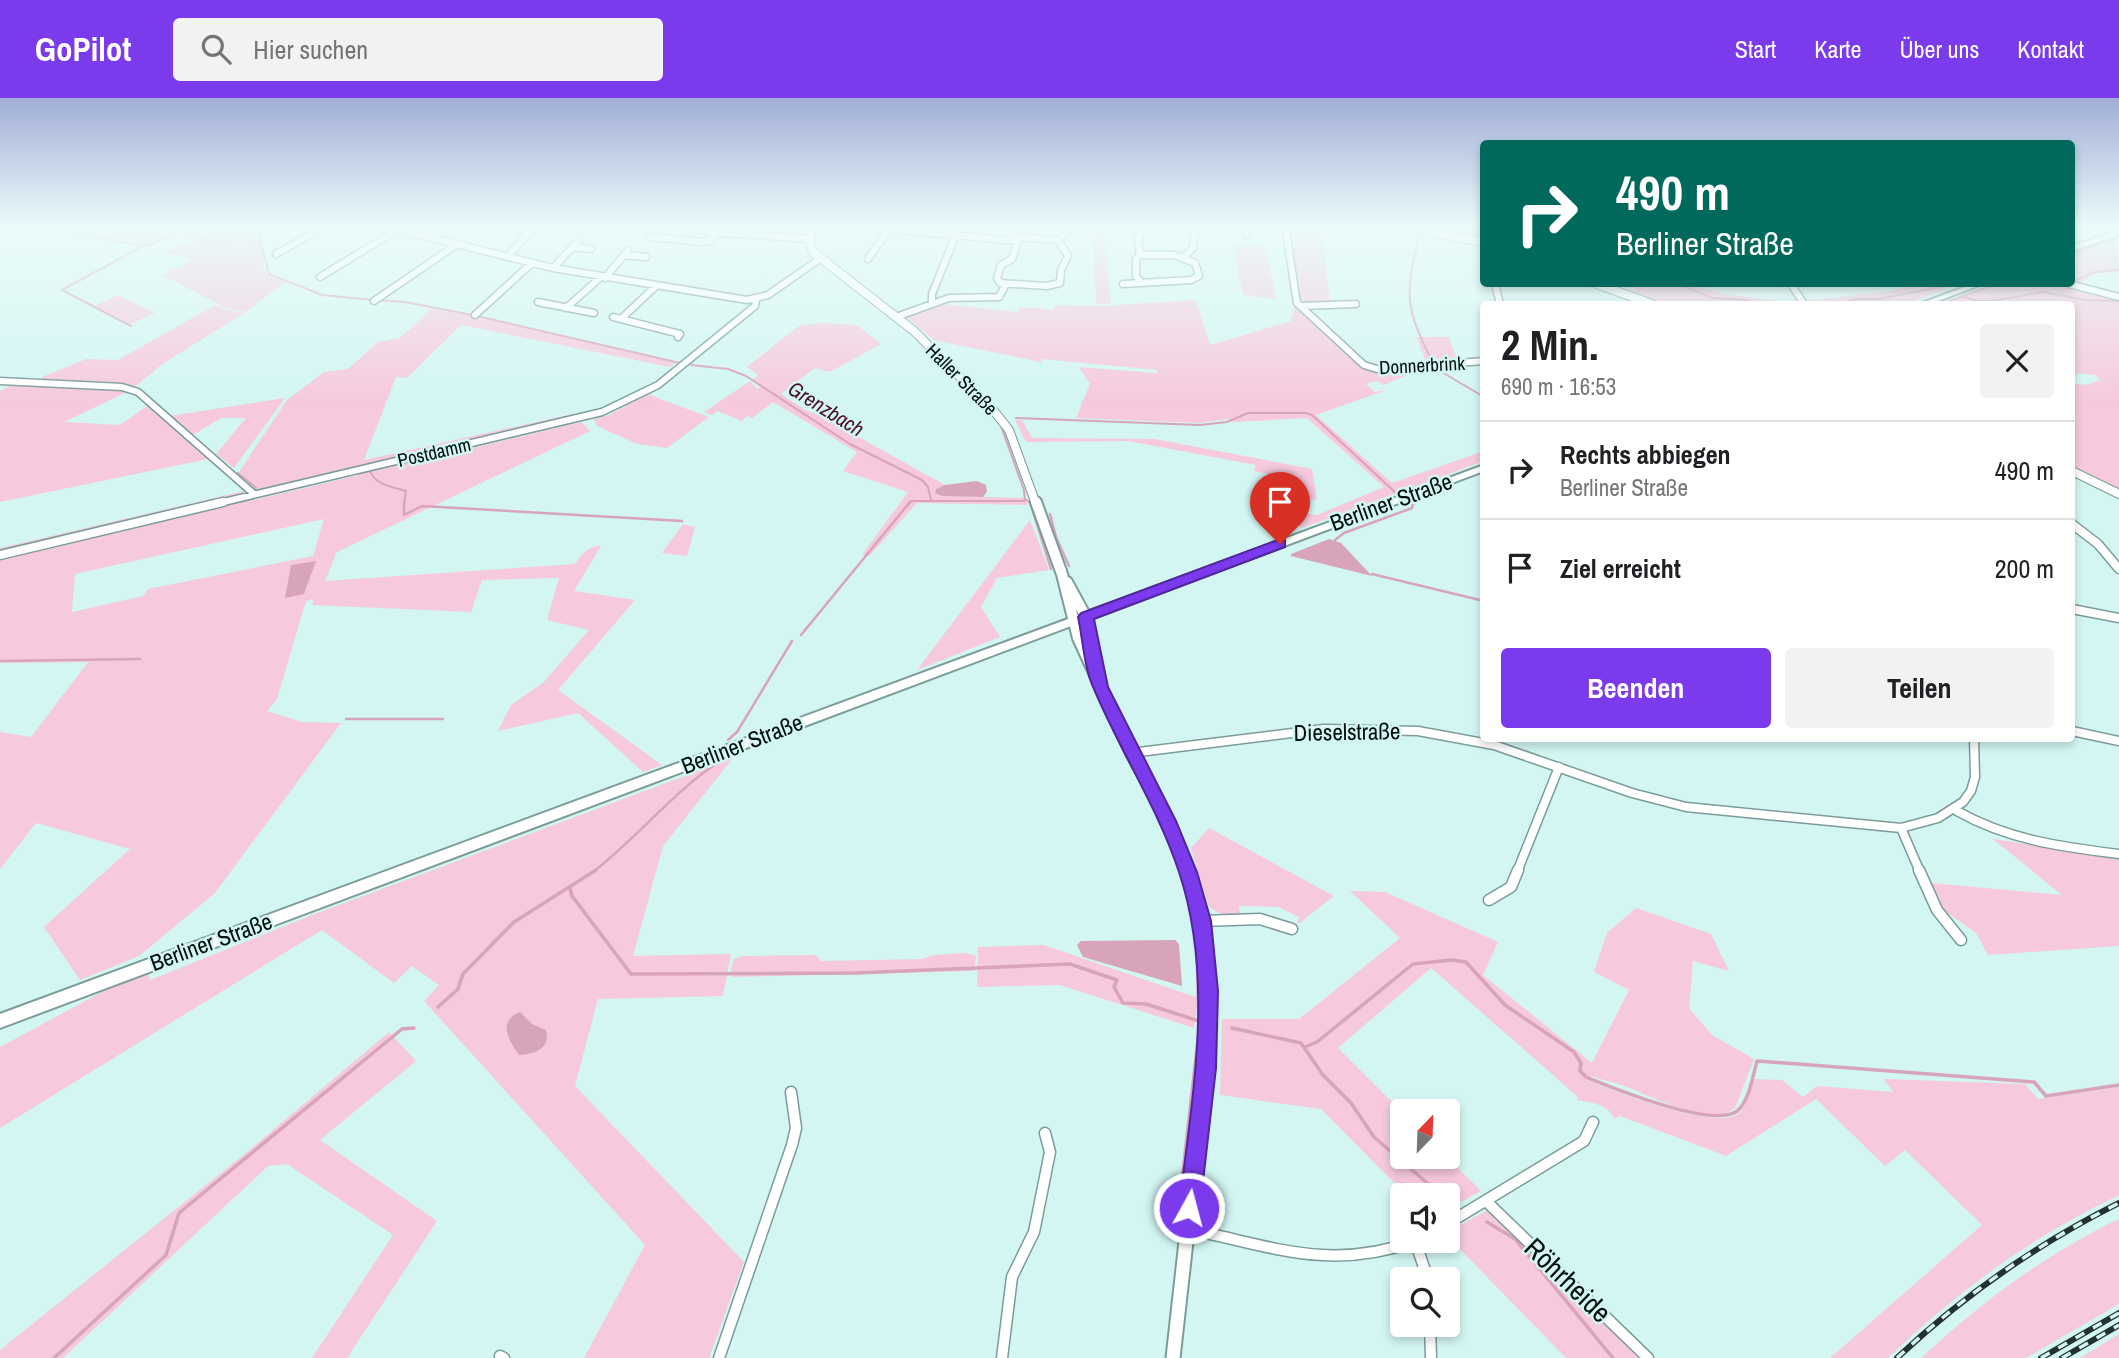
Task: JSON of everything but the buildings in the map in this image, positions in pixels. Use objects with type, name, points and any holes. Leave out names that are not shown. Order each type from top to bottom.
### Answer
[{"type":"main road","points":[[1932,301],[1969,287]]},
{"type":"main road","name":"Berliner Straße","points":[[0,1021],[1480,469]]},
{"type":"street","points":[[376,300],[400,284]]},
{"type":"street","points":[[475,315],[509,284]]},
{"type":"street","points":[[566,308],[595,284]]},
{"type":"street","points":[[643,284],[756,300]]},
{"type":"street","name":"Postdamm","points":[[0,555],[602,412],[658,385],[755,306],[756,300],[772,294],[785,284]]},
{"type":"street","name":"Haller Straße","points":[[854,284],[920,337],[1003,420],[1021,460],[1062,574],[1072,622],[1100,687]]},
{"type":"street","points":[[932,304],[930,302],[936,284]]},
{"type":"street","points":[[896,317],[961,297],[994,298],[1003,294],[1006,284],[1047,286],[1057,284]]},
{"type":"street","points":[[1295,284],[1299,304],[1356,304]]},
{"type":"street","points":[[621,319],[656,286]]},
{"type":"street","points":[[2075,286],[2119,297]]},
{"type":"street","points":[[1605,287],[1644,301]]},
{"type":"street","points":[[538,302],[594,313]]},
{"type":"street","name":"Donnerbrink","points":[[1299,304],[1364,365],[1371,368],[1480,361]]},
{"type":"street","points":[[613,317],[670,331]]},
{"type":"street","points":[[0,382],[122,387],[138,392],[254,494]]},
{"type":"street","points":[[2075,472],[2119,494]]},
{"type":"street","points":[[2075,526],[2105,548],[2119,569]]},
{"type":"street","name":"Haller Straße","points":[[1062,574],[1086,617],[1100,687]]},
{"type":"street","points":[[2075,610],[2119,618]]},
{"type":"street","points":[[1100,687],[1131,753],[1168,821],[1188,872],[1202,921],[1208,991],[1206,1068],[1173,1358]]},
{"type":"street","name":"Dieselstraße","points":[[1131,753],[1291,731],[1378,728],[1467,738],[1480,742]]},
{"type":"street","points":[[2075,732],[2119,741]]},
{"type":"street","name":"Dieselstraße","points":[[1480,742],[1559,766],[1632,793],[1686,807],[1901,828],[1935,822],[1957,811]]},
{"type":"street","points":[[1975,742],[1978,762],[1976,781],[1957,811],[1978,825],[2000,834],[2119,854]]},
{"type":"street","points":[[1489,900],[1511,887],[1559,766]]},
{"type":"street","points":[[1901,828],[1937,910],[1961,940]]},
{"type":"street","points":[[1202,921],[1267,919],[1280,921],[1292,929]]},
{"type":"street","points":[[719,1358],[792,1145],[796,1128],[791,1092]]},
{"type":"street","points":[[1460,1217],[1584,1141],[1593,1122]]},
{"type":"street","points":[[1002,1358],[1012,1277],[1034,1232],[1050,1152],[1045,1133]]},
{"type":"street","name":"Röhrheide","points":[[1487,1202],[1648,1358]]},
{"type":"street","points":[[1187,1229],[1310,1255],[1347,1257],[1390,1249]]},
{"type":"street","points":[[1430,1337],[1431,1358]]},
{"type":"shaded area","points":[[179,284],[283,284],[246,312],[226,308]]},
{"type":"shaded area","points":[[1095,284],[1109,284],[1111,303],[1096,304]]},
{"type":"shaded area","points":[[1241,284],[1273,284],[1276,299],[1243,295]]},
{"type":"shaded area","points":[[1297,284],[1328,284],[1330,303],[1300,302]]},
{"type":"shaded area","points":[[1637,287],[1699,287],[1730,295],[1777,301],[1656,301],[1631,292]]},
{"type":"shaded area","points":[[1908,287],[1949,287],[1913,301],[1805,301]]},
{"type":"shaded area","points":[[1990,287],[2074,287],[2119,299],[2119,488],[2075,467],[2075,383],[2085,385],[2100,380],[2096,375],[2075,373],[2075,301],[1951,301]]},
{"type":"shaded area","points":[[118,295],[155,313],[131,324],[94,306]]},
{"type":"shaded area","points":[[1196,300],[1210,345],[1291,321],[1295,306],[1363,366],[1426,368],[1383,385],[1377,381],[1366,384],[1375,392],[1389,389],[1316,415],[1392,483],[1480,452],[1480,462],[1302,528],[1296,523],[1300,512],[1317,515],[1384,487],[1307,418],[1233,422],[1229,419],[1199,423],[1076,418],[1090,384],[1079,367],[1157,373],[1158,370],[1042,359],[1041,362],[933,340],[907,317],[942,304],[1018,312],[1020,307],[1054,310],[1054,305],[1101,306]]},
{"type":"shaded area","points":[[215,305],[244,313],[161,365],[135,387],[42,380],[42,377],[86,359],[118,360]]},
{"type":"shaded area","points":[[432,309],[676,362],[670,367],[461,325],[407,378],[396,377],[364,460],[573,414],[574,417],[260,491],[239,472],[287,400],[324,372],[348,369],[378,342],[400,338]]},
{"type":"shaded area","points":[[800,325],[857,325],[881,344],[830,372],[815,368],[781,394],[807,411],[945,485],[936,489],[935,493],[942,496],[1025,498],[1028,505],[917,503],[869,556],[862,555],[908,492],[843,471],[857,452],[773,402],[752,418],[747,416],[742,421],[717,411],[712,415],[704,412],[750,381],[757,389],[762,386],[753,379],[758,375],[747,367]]},
{"type":"shaded area","points":[[1416,337],[1449,337],[1458,362],[1427,364]]},
{"type":"shaded area","points":[[15,383],[129,391],[64,422],[120,425],[147,406],[208,459],[0,502],[0,391]]},
{"type":"shaded area","points":[[648,394],[709,417],[667,448],[637,444],[597,426],[594,419],[609,415]]},
{"type":"shaded area","points":[[285,398],[234,468],[216,454],[246,418],[221,418],[193,435],[170,416]]},
{"type":"shaded area","points":[[1015,420],[1022,420],[1032,438],[1155,439],[1312,469],[1317,499],[1297,502],[1287,500],[1294,480],[1254,471],[1256,465],[1128,441],[1026,442]]},
{"type":"shaded area","points":[[582,422],[590,431],[337,552],[325,581],[575,564],[586,551],[601,546],[574,591],[635,600],[558,690],[662,765],[643,772],[578,713],[498,731],[511,705],[544,682],[589,630],[547,620],[559,578],[482,580],[471,612],[312,605],[314,599],[306,601],[277,699],[267,711],[302,722],[341,723],[214,894],[139,956],[80,980],[44,927],[130,849],[36,823],[0,869],[0,732],[31,737],[88,662],[0,663],[0,548],[244,491],[250,501]],"holes":[[[324,519],[313,556],[148,589],[143,596],[72,612],[75,574]]]},
{"type":"shaded area","points":[[977,481],[986,485],[987,492],[983,497],[942,496],[935,493],[936,489],[945,485]]},
{"type":"shaded area","points":[[1030,520],[1049,570],[997,578],[981,607],[1000,637],[917,670]]},
{"type":"shaded area","points":[[683,524],[695,527],[687,556],[662,553]]},
{"type":"shaded area","points":[[1329,539],[1341,543],[1372,576],[1291,556]]},
{"type":"shaded area","points":[[316,561],[304,594],[285,598],[291,565]]},
{"type":"shaded area","points":[[733,758],[663,846],[633,956],[731,954],[723,996],[598,999],[575,1086],[744,1262],[709,1358],[584,1358],[645,1245],[424,1001],[439,985],[412,966],[394,983],[322,930],[0,1128],[0,1047],[104,991],[148,973],[150,980],[312,915]]},
{"type":"shaded area","points":[[1209,828],[1334,896],[1297,925],[1299,917],[1278,907],[1239,906],[1240,914],[1221,914],[1209,907],[1191,848]]},
{"type":"shaded area","points":[[1993,839],[2119,858],[2119,946],[1988,955],[1976,933],[1945,911],[1931,883],[2062,895]]},
{"type":"shaded area","points":[[1350,891],[1385,892],[1498,942],[1483,975],[1592,1063],[1629,990],[1594,972],[1607,933],[1636,908],[1711,934],[1729,971],[1693,961],[1689,1008],[1712,1035],[1754,1059],[1735,1108],[1725,1113],[1699,1113],[1591,1076],[1588,1080],[1665,1108],[1710,1117],[1728,1117],[1739,1113],[1754,1079],[1782,1080],[1803,1097],[1817,1086],[1893,1092],[1884,1079],[2025,1084],[2038,1099],[2119,1087],[2119,1195],[2055,1229],[1997,1267],[1942,1310],[1888,1358],[1830,1358],[1982,1225],[1905,1150],[1885,1166],[1816,1099],[1726,1156],[1620,1116],[1615,1119],[1603,1107],[1577,1100],[1578,1097],[1431,968],[1338,1048],[1390,1100],[1390,1169],[1459,1169],[1481,1191],[1460,1203],[1460,1183],[1394,1183],[1321,1109],[1220,1095],[1222,1019],[1299,1019],[1400,938]]},
{"type":"shaded area","points":[[1175,940],[1179,944],[1182,986],[1083,957],[1077,945],[1081,941]]},
{"type":"shaded area","points":[[1044,945],[1198,998],[1194,1028],[1060,985],[977,987],[978,947]]},
{"type":"shaded area","points":[[966,953],[976,956],[974,971],[732,977],[731,968],[734,959],[743,956],[816,955],[821,961],[923,959],[933,955]]},
{"type":"shaded area","points":[[520,1012],[532,1024],[546,1030],[547,1036],[541,1049],[519,1055],[509,1038],[507,1026],[513,1016]]},
{"type":"shaded area","points":[[389,1032],[416,1061],[320,1140],[437,1221],[347,1358],[312,1358],[393,1235],[287,1164],[268,1166],[63,1358],[0,1358],[0,1350],[247,1152]]},
{"type":"shaded area","points":[[1490,1209],[1641,1358],[1566,1358],[1460,1249],[1460,1225]]},
{"type":"shaded area","points":[[2119,1219],[2119,1304],[2026,1358],[1921,1358],[2015,1281],[2066,1248]]},
{"type":"shaded area","points":[[2119,1334],[2119,1358],[2080,1358],[2085,1355]]},
{"type":"waterway","points":[[73,284],[62,290],[131,326]]},
{"type":"waterway","name":"Grenzbach","points":[[294,284],[322,295],[373,300]]},
{"type":"waterway","points":[[1410,284],[1413,314],[1432,361]]},
{"type":"waterway","points":[[1686,287],[1712,298],[1748,301]]},
{"type":"waterway","points":[[1850,301],[1879,299],[1940,287]]},
{"type":"waterway","points":[[1963,296],[1988,287]]},
{"type":"waterway","points":[[1963,296],[1977,301],[1992,301],[2043,292],[2085,300],[2119,301]]},
{"type":"waterway","points":[[1949,301],[1963,296]]},
{"type":"waterway","name":"Grenzbach","points":[[379,300],[405,302],[477,316],[680,363]]},
{"type":"waterway","name":"Grenzbach","points":[[691,365],[728,369],[746,376],[850,444],[922,480],[928,487],[931,500]]},
{"type":"waterway","points":[[1435,368],[1480,395]]},
{"type":"waterway","points":[[1016,418],[1200,425],[1227,422],[1248,413],[1306,413],[1312,415],[1396,493]]},
{"type":"waterway","points":[[370,471],[579,421]]},
{"type":"waterway","points":[[909,504],[911,501],[1025,501],[1024,490],[1001,426]]},
{"type":"waterway","points":[[2078,470],[2119,489]]},
{"type":"waterway","points":[[358,474],[370,471]]},
{"type":"waterway","points":[[370,471],[380,482],[406,491],[404,504]]},
{"type":"waterway","points":[[238,473],[256,488]]},
{"type":"waterway","points":[[230,504],[351,475]]},
{"type":"waterway","points":[[1027,500],[1030,503]]},
{"type":"waterway","points":[[1409,500],[1413,503]]},
{"type":"waterway","points":[[225,505],[237,502]]},
{"type":"waterway","points":[[801,635],[910,502]]},
{"type":"waterway","points":[[1030,503],[1051,569]]},
{"type":"waterway","points":[[1335,540],[1344,533],[1412,508],[1413,503]]},
{"type":"waterway","points":[[404,504],[404,515],[422,506],[682,521]]},
{"type":"waterway","points":[[1050,514],[1056,537],[1069,566]]},
{"type":"waterway","points":[[1372,574],[1480,600]]},
{"type":"waterway","points":[[728,740],[737,732],[792,641]]},
{"type":"waterway","points":[[0,661],[140,659]]},
{"type":"waterway","points":[[346,719],[443,719]]},
{"type":"waterway","points":[[594,871],[676,795],[730,755]]},
{"type":"waterway","points":[[438,1007],[458,989],[463,974],[514,922],[594,871]]},
{"type":"waterway","points":[[570,888],[572,896],[631,974],[856,973],[1070,964],[1117,980],[1114,987],[1123,1003],[1146,1004],[1199,1021]]},
{"type":"waterway","points":[[1197,946],[1199,1021]]},
{"type":"waterway","points":[[1305,1047],[1317,1042],[1413,964],[1451,960],[1466,962],[1505,1005],[1574,1052],[1581,1063],[1580,1071],[1586,1077],[1663,1105],[1707,1115],[1725,1115],[1741,1107],[1748,1095],[1757,1061],[2034,1082],[2046,1096],[2119,1085]]},
{"type":"waterway","points":[[1178,1216],[1199,1021]]},
{"type":"waterway","points":[[54,1358],[166,1255],[179,1213],[402,1029],[414,1028]]},
{"type":"waterway","points":[[1232,1028],[1301,1043],[1323,1075],[1351,1103],[1374,1137],[1427,1183]]},
{"type":"waterway","points":[[1487,1222],[1515,1239],[1613,1358]]},
{"type":"railway","points":[[1897,1358],[1948,1313],[2002,1272],[2030,1253],[2119,1203]]},
{"type":"railway","points":[[2041,1358],[2119,1313]]},
{"type":"railway","points":[[2062,1358],[2119,1325]]},
{"type":"route","points":[[1189,1208],[1206,1068],[1208,991],[1202,921],[1188,872],[1168,821],[1131,753],[1100,687],[1091,653],[1086,617],[1280,544]]}]
